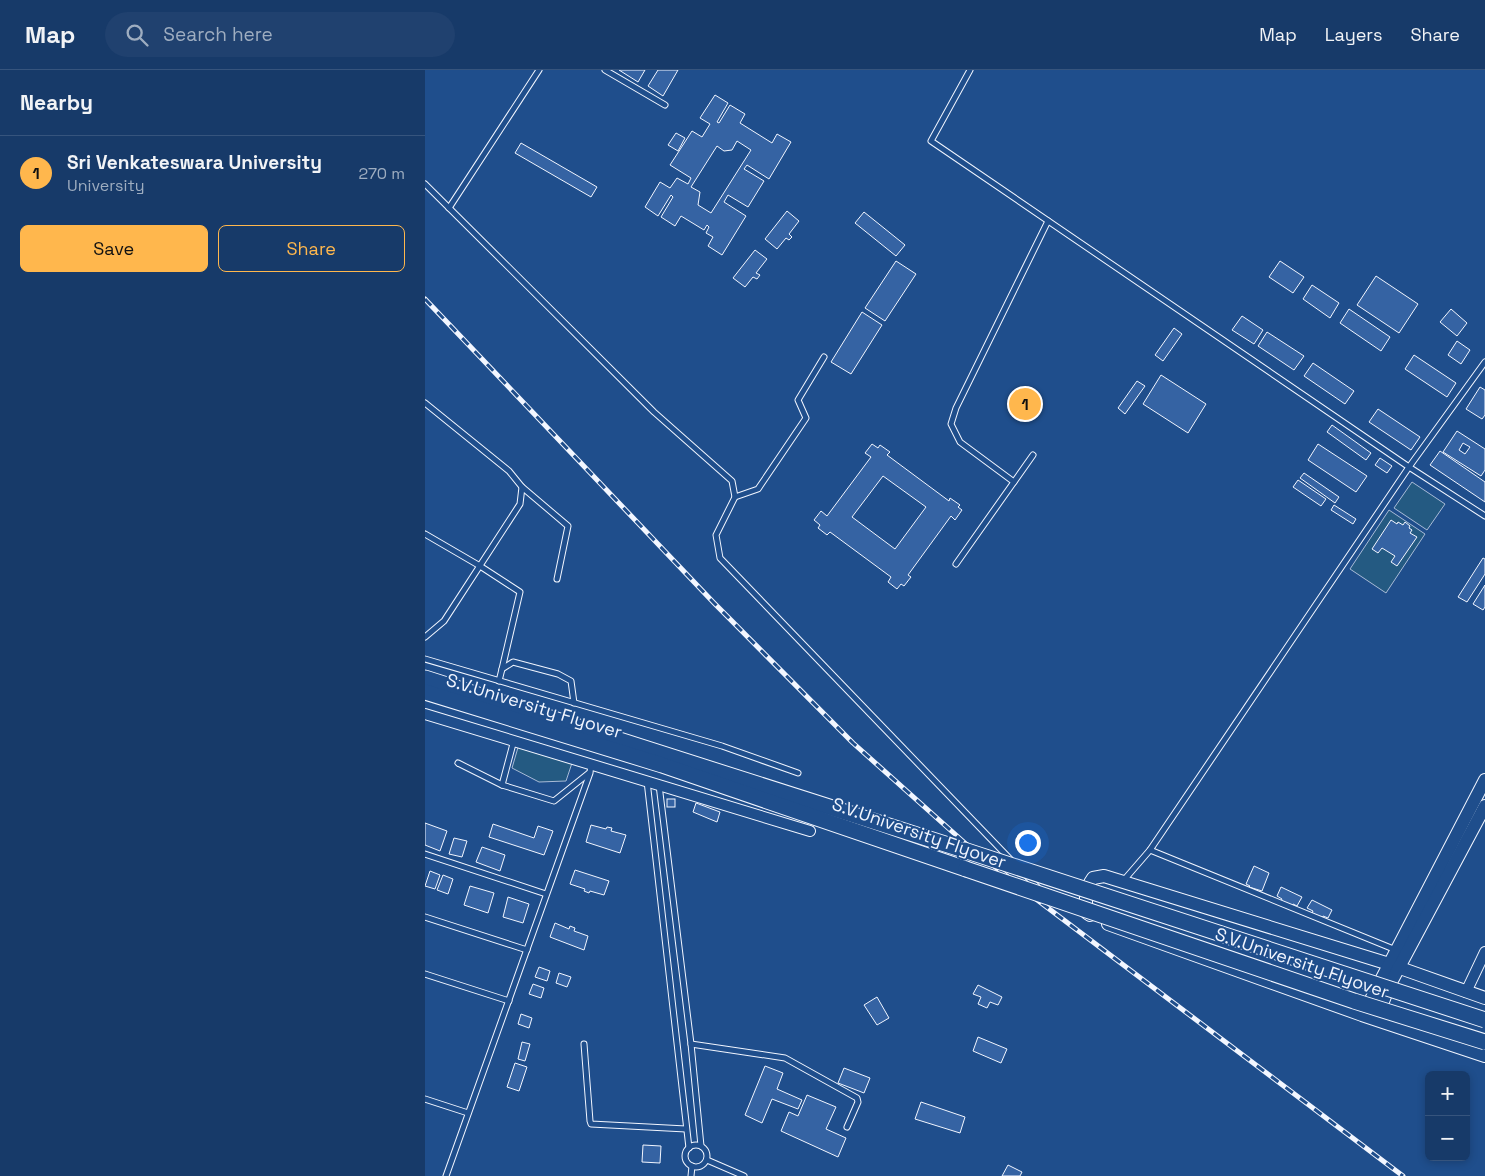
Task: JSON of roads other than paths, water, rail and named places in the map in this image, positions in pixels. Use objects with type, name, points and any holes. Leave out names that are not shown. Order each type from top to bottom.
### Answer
[{"type":"main road","name":"S.V.University Flyover","points":[[425,678],[982,856],[1485,1020]]},
{"type":"main road","name":"S.V.University Flyover","points":[[425,692],[662,765],[1344,998],[1485,1042]]},
{"type":"street","points":[[425,714],[513,740],[590,768],[659,784],[810,831]]},
{"type":"street","points":[[1394,965],[1396,950],[1485,780]]},
{"type":"street","points":[[1362,1015],[1384,984],[1485,806]]},
{"type":"street","points":[[1485,998],[1394,965],[1124,881],[1104,876],[1093,878],[1088,885],[1085,899],[1087,912],[1099,921],[1376,1020],[1485,1056]]},
{"type":"street","points":[[1466,992],[1485,952]]},
{"type":"street","points":[[1376,1020],[1384,984]]},
{"type":"lane","points":[[449,208],[539,70]]},
{"type":"lane","points":[[605,70],[665,105]]},
{"type":"lane","points":[[969,70],[931,141],[1409,467],[1485,516]]},
{"type":"lane","points":[[425,184],[654,412],[732,482],[735,497],[716,535],[720,558],[1046,896],[1062,905],[1087,912]]},
{"type":"lane","points":[[1014,482],[960,442],[951,424],[955,408],[1048,221]]},
{"type":"lane","points":[[735,497],[758,488],[805,418],[798,400],[824,357]]},
{"type":"lane","points":[[1124,881],[1149,850],[1409,467],[1485,362]]},
{"type":"lane","points":[[425,403],[509,471],[522,487],[568,526],[557,579]]},
{"type":"lane","points":[[956,564],[1033,455]]},
{"type":"lane","points":[[425,637],[444,621],[480,566],[520,504],[522,487]]},
{"type":"lane","points":[[425,534],[520,592],[499,681]]},
{"type":"lane","points":[[425,659],[722,746],[799,773]]},
{"type":"lane","points":[[502,669],[513,662],[558,674],[571,681],[574,703]]},
{"type":"lane","points":[[502,785],[513,740]]},
{"type":"lane","points":[[458,763],[502,785],[554,801],[590,768]]},
{"type":"lane","points":[[446,1176],[590,768]]},
{"type":"lane","points":[[647,781],[689,1148],[685,1158],[692,1166],[702,1166],[707,1160],[707,1152],[701,1146],[695,1145],[689,1148]]},
{"type":"lane","points":[[659,784],[691,1044],[701,1146]]},
{"type":"lane","points":[[1149,850],[1396,950]]},
{"type":"lane","points":[[425,854],[547,894]]},
{"type":"lane","points":[[425,917],[527,950]]},
{"type":"lane","points":[[425,974],[509,1001]]},
{"type":"lane","points":[[583,1044],[591,1124],[687,1130]]},
{"type":"lane","points":[[691,1044],[788,1059],[857,1098],[847,1127]]},
{"type":"lane","points":[[425,1099],[468,1113]]},
{"type":"lane","points":[[707,1160],[744,1176]]},
{"type":"lane","points":[[691,1176],[692,1166]]},
{"type":"railway","points":[[425,299],[714,603],[853,743],[966,844],[1403,1176]]},
{"type":"place","name":"Sri Venkateswara University","points":[[1025,404]]}]
